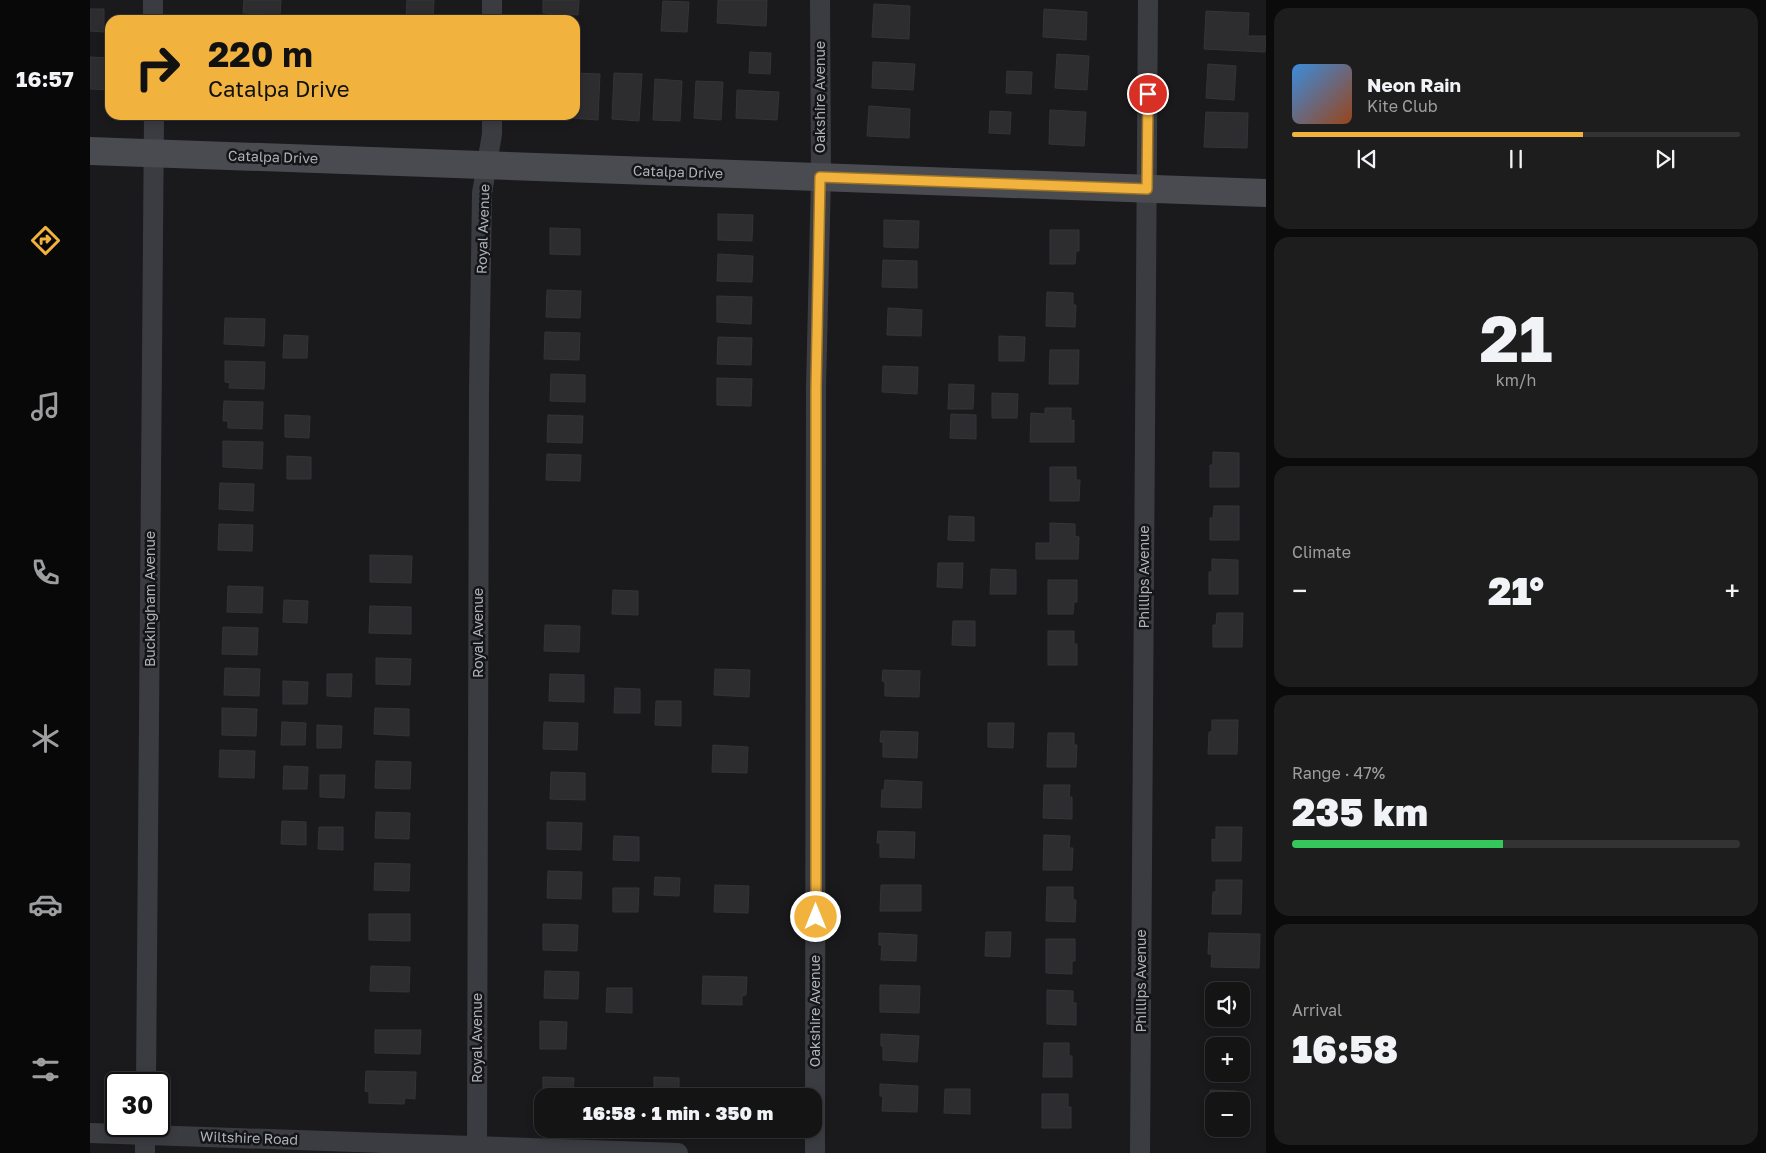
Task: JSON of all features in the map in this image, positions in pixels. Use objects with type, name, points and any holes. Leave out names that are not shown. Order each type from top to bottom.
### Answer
[{"type":"street","points":[[153,0],[153,15]]},
{"type":"street","points":[[492,0],[492,15]]},
{"type":"street","name":"Oakshire Avenue","points":[[815,1153],[816,388],[820,177],[820,0]]},
{"type":"street","name":"Phillips Avenue","points":[[1140,1153],[1148,0]]},
{"type":"street","name":"Buckingham Avenue","points":[[146,1072],[154,120]]},
{"type":"street","name":"Royal Avenue","points":[[477,1150],[479,390],[482,194],[492,134],[492,120]]},
{"type":"street","name":"Catalpa Drive","points":[[90,151],[1266,194]]},
{"type":"street","name":"Wiltshire Road","points":[[90,1133],[145,1138],[477,1150],[678,1153]]},
{"type":"building","points":[[244,0],[281,0],[280,15],[243,13]]},
{"type":"building","points":[[407,0],[434,0],[433,15],[406,15]]},
{"type":"building","points":[[543,0],[579,0],[578,15],[543,13]]},
{"type":"building","points":[[718,0],[767,0],[766,26],[717,23]]},
{"type":"building","points":[[663,1],[689,2],[687,32],[661,31]]},
{"type":"building","points":[[874,4],[910,6],[909,39],[872,37]]},
{"type":"building","points":[[90,9],[104,9],[104,32],[90,31]]},
{"type":"building","points":[[1044,9],[1087,12],[1086,40],[1043,37]]},
{"type":"building","points":[[1206,11],[1249,13],[1248,36],[1266,36],[1265,52],[1204,49]]},
{"type":"building","points":[[750,52],[771,53],[770,74],[749,73]]},
{"type":"building","points":[[1057,54],[1089,56],[1087,90],[1055,88]]},
{"type":"building","points":[[90,57],[105,58],[105,90],[90,89]]},
{"type":"building","points":[[873,62],[915,64],[913,90],[872,88]]},
{"type":"building","points":[[1208,64],[1236,66],[1234,100],[1206,98]]},
{"type":"building","points":[[1007,71],[1032,72],[1031,94],[1006,93]]},
{"type":"building","points":[[580,73],[600,74],[598,120],[580,119]]},
{"type":"building","points":[[614,73],[642,74],[639,121],[612,119]]},
{"type":"building","points":[[655,79],[682,81],[680,121],[653,120]]},
{"type":"building","points":[[696,81],[723,82],[721,120],[694,118]]},
{"type":"building","points":[[737,90],[779,92],[777,120],[736,118]]},
{"type":"building","points":[[869,106],[910,109],[909,138],[867,136]]},
{"type":"building","points":[[1050,110],[1086,112],[1084,146],[1049,144]]},
{"type":"building","points":[[990,111],[1011,112],[1010,134],[989,133]]},
{"type":"building","points":[[1206,112],[1248,113],[1247,148],[1204,147]]},
{"type":"building","points":[[718,214],[753,215],[752,241],[718,240]]},
{"type":"building","points":[[884,220],[919,221],[918,248],[884,247]]},
{"type":"building","points":[[550,228],[580,229],[580,255],[550,254]]},
{"type":"building","points":[[1050,230],[1079,230],[1079,251],[1076,251],[1075,264],[1050,264]]},
{"type":"building","points":[[718,254],[753,256],[752,282],[717,281]]},
{"type":"building","points":[[883,260],[917,261],[917,288],[882,287]]},
{"type":"building","points":[[547,290],[581,291],[580,318],[546,317]]},
{"type":"building","points":[[1047,292],[1073,293],[1073,305],[1076,305],[1075,327],[1046,326]]},
{"type":"building","points":[[717,296],[752,297],[751,324],[717,322]]},
{"type":"building","points":[[888,308],[922,310],[921,336],[887,335]]},
{"type":"building","points":[[225,318],[265,319],[264,346],[224,344]]},
{"type":"building","points":[[545,332],[580,333],[579,360],[544,359]]},
{"type":"building","points":[[284,335],[308,336],[307,358],[283,358]]},
{"type":"building","points":[[999,336],[1025,337],[1024,361],[999,361]]},
{"type":"building","points":[[718,337],[752,338],[751,365],[717,364]]},
{"type":"building","points":[[1050,350],[1079,350],[1078,384],[1049,384]]},
{"type":"building","points":[[225,361],[265,362],[264,389],[229,388],[230,383],[225,382]]},
{"type":"building","points":[[883,366],[918,367],[917,394],[882,392]]},
{"type":"building","points":[[551,374],[585,375],[585,402],[550,401]]},
{"type":"building","points":[[717,378],[752,379],[751,406],[717,405]]},
{"type":"building","points":[[949,384],[974,385],[973,409],[948,409]]},
{"type":"building","points":[[992,393],[1018,394],[1017,418],[992,418]]},
{"type":"building","points":[[224,401],[263,402],[262,429],[228,428],[228,421],[223,421]]},
{"type":"building","points":[[1045,408],[1071,408],[1071,421],[1074,420],[1074,442],[1030,442],[1031,413],[1045,414]]},
{"type":"building","points":[[951,414],[976,415],[976,439],[950,438]]},
{"type":"building","points":[[285,415],[310,416],[309,438],[285,437]]},
{"type":"building","points":[[548,415],[583,416],[582,443],[547,442]]},
{"type":"building","points":[[223,441],[263,442],[262,469],[223,467]]},
{"type":"building","points":[[1213,452],[1239,453],[1239,487],[1210,487],[1210,465],[1213,465]]},
{"type":"building","points":[[547,454],[581,455],[580,481],[546,480]]},
{"type":"building","points":[[287,456],[311,457],[311,479],[287,479]]},
{"type":"building","points":[[1050,467],[1076,467],[1076,480],[1080,480],[1079,501],[1050,501]]},
{"type":"building","points":[[220,483],[254,484],[253,511],[219,509]]},
{"type":"building","points":[[1214,506],[1239,506],[1239,540],[1210,540],[1210,518],[1213,518]]},
{"type":"building","points":[[949,516],[974,517],[974,541],[948,540]]},
{"type":"building","points":[[1050,523],[1075,524],[1075,536],[1079,537],[1078,559],[1036,559],[1036,543],[1050,543]]},
{"type":"building","points":[[219,524],[253,525],[252,551],[218,550]]},
{"type":"building","points":[[370,555],[412,556],[411,583],[370,582]]},
{"type":"building","points":[[1212,559],[1238,560],[1238,594],[1209,594],[1209,572],[1212,572]]},
{"type":"building","points":[[938,563],[963,563],[962,588],[937,587]]},
{"type":"building","points":[[991,569],[1016,570],[1016,594],[990,594]]},
{"type":"building","points":[[1048,580],[1077,580],[1077,602],[1074,602],[1073,614],[1048,614]]},
{"type":"building","points":[[228,586],[263,587],[262,613],[227,612]]},
{"type":"building","points":[[613,590],[638,591],[638,615],[612,614]]},
{"type":"building","points":[[284,600],[308,601],[307,623],[283,622]]},
{"type":"building","points":[[370,606],[411,607],[411,634],[369,633]]},
{"type":"building","points":[[1217,613],[1243,613],[1242,647],[1213,647],[1213,625],[1216,625]]},
{"type":"building","points":[[953,621],[975,621],[975,646],[952,645]]},
{"type":"building","points":[[545,625],[580,626],[579,652],[544,651]]},
{"type":"building","points":[[223,627],[258,628],[257,655],[222,654]]},
{"type":"building","points":[[1048,631],[1074,631],[1074,644],[1077,644],[1077,665],[1048,665]]},
{"type":"building","points":[[376,658],[411,659],[410,685],[376,684]]},
{"type":"building","points":[[225,668],[260,669],[259,696],[224,695]]},
{"type":"building","points":[[715,669],[750,670],[749,697],[714,695]]},
{"type":"building","points":[[883,670],[920,671],[919,697],[885,696],[885,682],[882,681]]},
{"type":"building","points":[[327,674],[352,674],[351,697],[327,696]]},
{"type":"building","points":[[550,674],[584,675],[584,702],[549,701]]},
{"type":"building","points":[[283,681],[308,682],[307,704],[283,704]]},
{"type":"building","points":[[615,688],[640,689],[640,713],[614,713]]},
{"type":"building","points":[[656,701],[681,701],[681,726],[655,725]]},
{"type":"building","points":[[222,708],[257,709],[256,736],[222,735]]},
{"type":"building","points":[[375,708],[409,709],[409,736],[374,734]]},
{"type":"building","points":[[1212,720],[1238,720],[1237,754],[1208,754],[1209,732],[1212,732]]},
{"type":"building","points":[[282,722],[306,723],[305,745],[281,745]]},
{"type":"building","points":[[544,722],[578,723],[577,750],[543,749]]},
{"type":"building","points":[[988,723],[1014,723],[1013,748],[988,747]]},
{"type":"building","points":[[317,725],[342,726],[341,748],[317,748]]},
{"type":"building","points":[[881,731],[918,732],[917,758],[883,757],[883,742],[880,742]]},
{"type":"building","points":[[1048,733],[1074,733],[1074,745],[1077,745],[1076,767],[1047,767]]},
{"type":"building","points":[[713,745],[748,747],[747,773],[712,772]]},
{"type":"building","points":[[220,750],[255,751],[254,778],[219,777]]},
{"type":"building","points":[[376,761],[411,762],[410,789],[375,788]]},
{"type":"building","points":[[284,766],[308,767],[307,789],[283,789]]},
{"type":"building","points":[[551,772],[585,773],[585,800],[550,799]]},
{"type":"building","points":[[320,775],[345,775],[344,798],[320,797]]},
{"type":"building","points":[[885,780],[922,782],[921,808],[881,807],[882,790],[884,790]]},
{"type":"building","points":[[1044,785],[1070,785],[1069,797],[1072,797],[1072,819],[1043,818]]},
{"type":"building","points":[[376,812],[410,813],[409,839],[375,838]]},
{"type":"building","points":[[282,821],[306,822],[306,845],[281,844]]},
{"type":"building","points":[[547,822],[582,823],[581,850],[547,849]]},
{"type":"building","points":[[319,827],[343,827],[343,850],[318,849]]},
{"type":"building","points":[[1216,827],[1242,827],[1241,861],[1212,861],[1212,839],[1216,840]]},
{"type":"building","points":[[878,831],[915,832],[914,858],[880,857],[880,843],[877,843]]},
{"type":"building","points":[[1044,835],[1070,836],[1069,848],[1073,848],[1072,870],[1043,870]]},
{"type":"building","points":[[614,836],[639,837],[639,861],[613,860]]},
{"type":"building","points":[[375,863],[410,864],[409,891],[374,890]]},
{"type":"building","points":[[548,871],[582,872],[581,899],[547,898]]},
{"type":"building","points":[[655,877],[680,878],[679,896],[654,895]]},
{"type":"building","points":[[1216,880],[1242,880],[1241,914],[1212,914],[1213,892],[1216,892]]},
{"type":"building","points":[[715,885],[749,886],[748,913],[714,912]]},
{"type":"building","points":[[881,885],[921,885],[921,911],[880,911]]},
{"type":"building","points":[[1047,887],[1073,887],[1073,900],[1076,900],[1075,922],[1046,921]]},
{"type":"building","points":[[613,888],[639,888],[638,912],[613,912]]},
{"type":"building","points":[[369,914],[410,914],[410,941],[369,940]]},
{"type":"building","points":[[543,924],[578,925],[577,951],[543,950]]},
{"type":"building","points":[[986,932],[1011,932],[1010,957],[985,956]]},
{"type":"building","points":[[879,933],[917,935],[916,961],[881,960],[882,945],[879,945]]},
{"type":"building","points":[[1209,933],[1260,934],[1259,968],[1211,967],[1212,954],[1208,954]]},
{"type":"building","points":[[1046,939],[1075,939],[1075,961],[1072,961],[1072,974],[1046,973]]},
{"type":"building","points":[[371,966],[410,967],[409,992],[370,991]]},
{"type":"building","points":[[545,971],[579,972],[578,999],[544,998]]},
{"type":"building","points":[[703,976],[747,977],[746,995],[742,996],[742,1005],[702,1004]]},
{"type":"building","points":[[880,985],[920,986],[919,1013],[880,1012]]},
{"type":"building","points":[[607,988],[632,988],[632,1013],[606,1012]]},
{"type":"building","points":[[1047,990],[1073,991],[1073,1003],[1076,1003],[1076,1025],[1047,1024]]},
{"type":"building","points":[[540,1021],[567,1022],[566,1049],[540,1049]]},
{"type":"building","points":[[375,1030],[421,1030],[420,1054],[375,1053]]},
{"type":"building","points":[[881,1034],[919,1036],[917,1062],[883,1060]]},
{"type":"building","points":[[1044,1043],[1069,1043],[1069,1056],[1072,1056],[1072,1077],[1043,1077]]},
{"type":"building","points":[[366,1071],[416,1072],[415,1099],[405,1098],[404,1104],[369,1103],[369,1092],[365,1091]]},
{"type":"building","points":[[543,1077],[574,1078],[573,1088],[543,1088]]},
{"type":"building","points":[[654,1077],[679,1078],[679,1088],[654,1088]]},
{"type":"building","points":[[880,1084],[918,1086],[917,1112],[882,1111],[883,1096],[880,1096]]},
{"type":"building","points":[[945,1089],[970,1089],[970,1114],[944,1113]]},
{"type":"building","points":[[1210,1090],[1236,1091],[1236,1092],[1210,1092]]},
{"type":"building","points":[[1042,1094],[1068,1094],[1068,1107],[1071,1107],[1071,1128],[1042,1128]]},
{"type":"route","points":[[816,917],[816,388],[820,177],[1147,189],[1148,94]]}]
